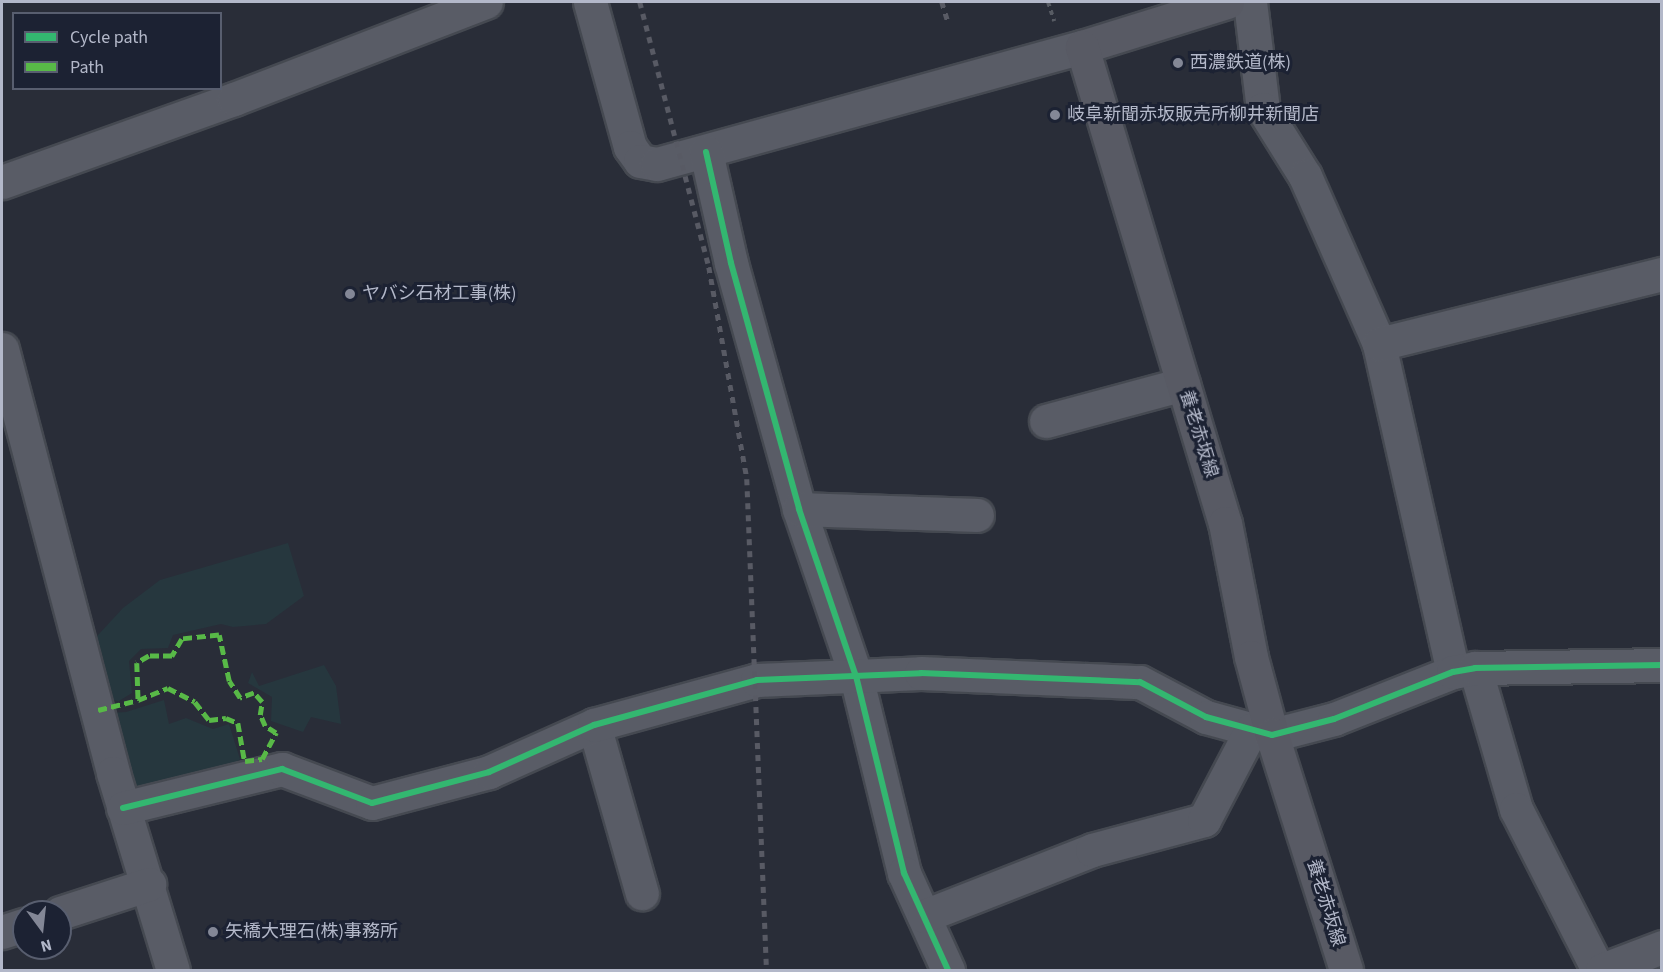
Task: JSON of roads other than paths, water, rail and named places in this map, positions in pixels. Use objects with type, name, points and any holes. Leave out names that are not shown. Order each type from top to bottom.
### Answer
[{"type":"main road","points":[[1082,47],[1227,2]]},
{"type":"main road","name":"養老赤坂線","points":[[1082,47],[1225,523],[1251,657],[1261,733],[1346,970]]},
{"type":"street","points":[[2,182],[234,99],[486,2]]},
{"type":"street","points":[[590,2],[630,147],[640,161],[657,164],[1082,47]]},
{"type":"street","points":[[1250,2],[1263,109],[1305,176],[1378,344],[1464,670],[1516,809],[1600,970],[1662,947]]},
{"type":"street","points":[[706,152],[731,263],[799,508],[856,676],[904,873],[948,970]]},
{"type":"street","points":[[1378,344],[1662,274]]},
{"type":"street","points":[[2,349],[123,808],[149,884],[173,970]]},
{"type":"street","points":[[1046,422],[1183,384]]},
{"type":"street","points":[[799,508],[977,515]]},
{"type":"street","points":[[123,808],[282,770],[372,803],[489,772],[594,725],[757,680],[921,673],[1140,682],[1206,717],[1261,733],[1334,719],[1464,670],[1662,665]]},
{"type":"street","points":[[594,725],[642,893]]},
{"type":"street","points":[[924,916],[1092,850],[1204,820],[1261,733]]},
{"type":"street","points":[[72,909],[149,884]]},
{"type":"railway","points":[[640,2],[709,267],[747,479],[767,970]]},
{"type":"railway","points":[[942,2],[948,22]]},
{"type":"place","name":"西濃鉄道(株)","points":[[1178,63]]},
{"type":"place","name":"岐阜新聞赤坂販売所柳井新聞店","points":[[1055,115]]},
{"type":"place","name":"ヤバシ石材工事(株)","points":[[350,294]]},
{"type":"place","name":"矢橋大理石(株)事務所","points":[[213,932]]}]
